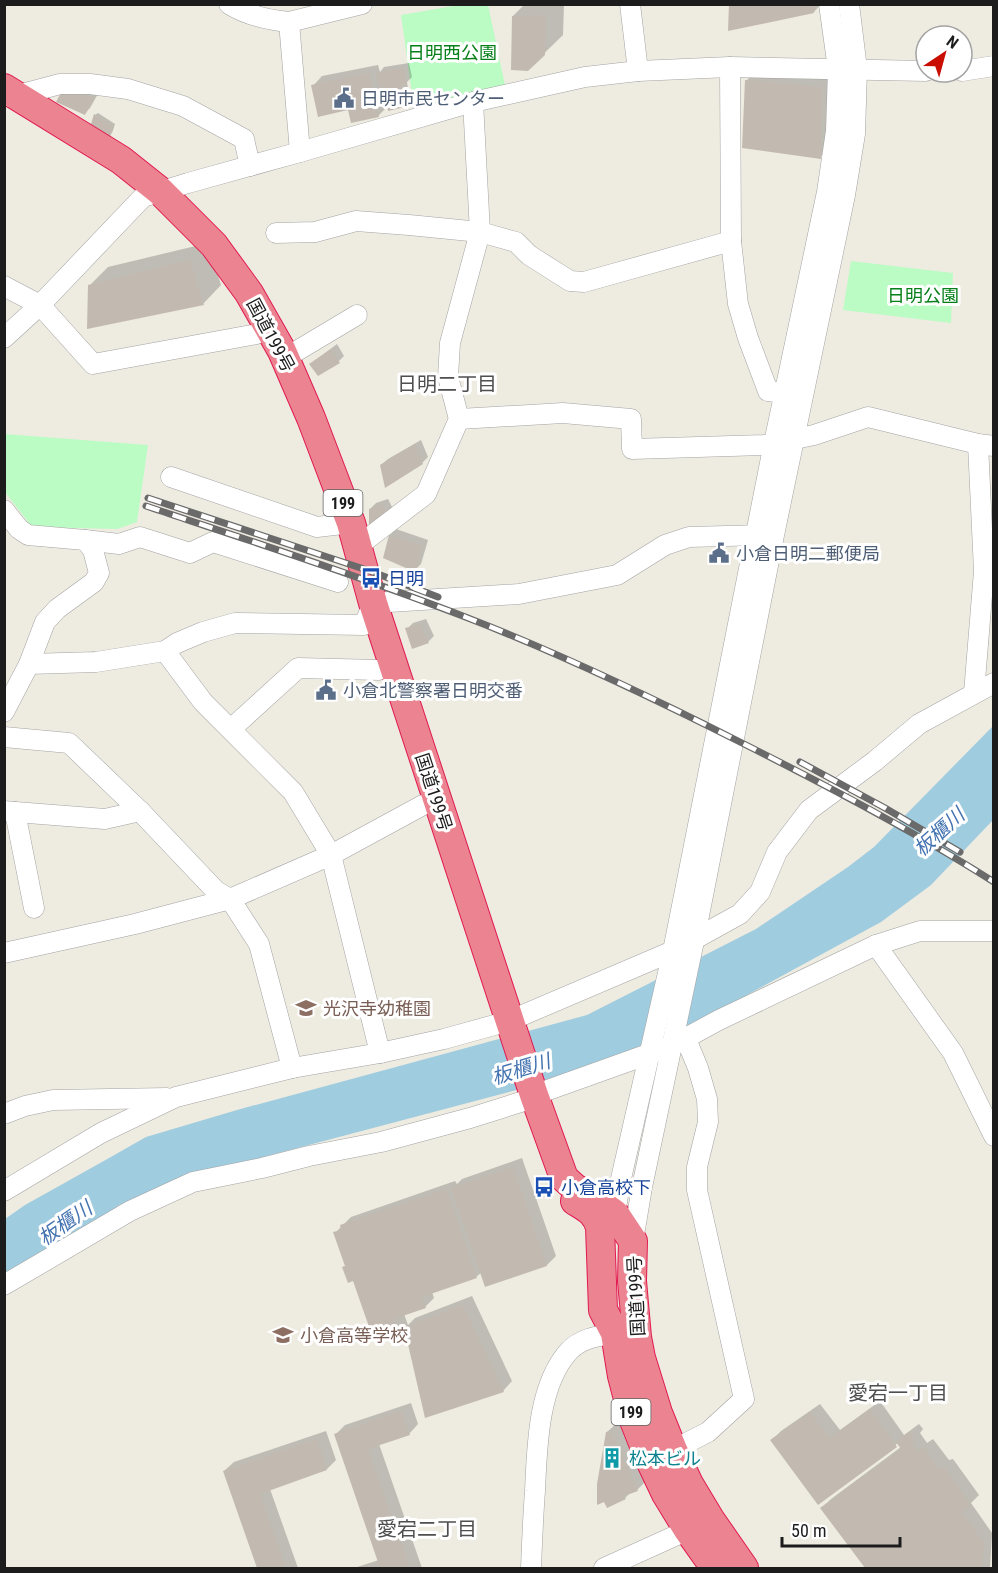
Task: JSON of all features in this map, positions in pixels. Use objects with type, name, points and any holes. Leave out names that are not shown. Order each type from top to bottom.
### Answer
[{"type":"highway","name":"国道199号","points":[[8,97],[121,160],[204,260],[272,359],[347,532]]},
{"type":"highway","name":"国道199号","points":[[151,194],[214,245],[249,293],[285,358],[311,418],[347,532],[368,614],[379,670],[423,805],[505,1027]]},
{"type":"highway","name":"国道199号","points":[[368,614],[527,1094],[564,1178],[598,1206],[633,1241],[633,1307],[641,1358],[658,1413],[689,1484],[699,1525],[715,1569]]},
{"type":"highway","name":"国道199号","points":[[598,1206],[613,1240],[616,1281],[615,1333],[622,1376],[633,1418],[649,1458],[666,1494],[744,1569]]},
{"type":"street","points":[[229,4],[242,12],[269,20],[289,22],[362,4]]},
{"type":"street","points":[[630,4],[638,71]]},
{"type":"street","points":[[765,535],[774,443],[827,192],[848,69],[829,4]]},
{"type":"street","points":[[598,1206],[620,1183],[650,1050],[682,954],[765,535],[794,438],[845,195],[855,134],[848,69],[849,4]]},
{"type":"street","points":[[289,22],[300,152]]},
{"type":"street","points":[[974,69],[993,66]]},
{"type":"street","points":[[730,67],[731,242],[738,304],[768,391],[784,393]]},
{"type":"street","points":[[4,338],[151,194],[473,102],[585,76],[730,67],[914,71]]},
{"type":"street","points":[[8,97],[60,84],[90,84],[128,89],[183,106],[244,139],[250,166]]},
{"type":"street","points":[[171,477],[317,527],[347,532],[426,494],[459,419],[448,377],[450,343],[480,232],[473,102]]},
{"type":"street","points":[[276,233],[315,232],[356,221],[480,232],[516,242],[529,255],[570,281],[584,282],[731,242]]},
{"type":"street","points":[[4,286],[40,305],[93,364],[257,334]]},
{"type":"street","points":[[285,358],[357,315]]},
{"type":"street","points":[[459,419],[563,413],[631,419],[632,449],[766,445],[814,435],[868,417],[986,445],[984,571],[974,693]]},
{"type":"street","points":[[4,510],[19,529],[28,536],[120,544],[140,537],[190,553],[213,542],[338,582]]},
{"type":"street","points":[[29,664],[96,662],[165,651],[203,632],[235,623],[368,614],[519,594],[618,575],[665,545],[689,537],[765,535]]},
{"type":"street","points":[[4,712],[29,664],[45,622],[57,609],[94,582],[99,573],[93,550],[86,540]]},
{"type":"street","points":[[165,651],[203,702],[293,792],[331,855],[380,1053]]},
{"type":"street","points":[[231,729],[298,668],[379,670]]},
{"type":"street","points":[[4,1191],[101,1133],[176,1097],[292,1068],[380,1053],[505,1027],[682,954],[740,914],[760,892],[777,852],[809,810],[875,761],[919,724],[993,683]]},
{"type":"street","points":[[4,737],[69,743],[140,811],[216,891],[231,899],[259,944],[292,1068]]},
{"type":"street","points":[[4,953],[135,924],[231,899],[331,855],[423,805]]},
{"type":"street","points":[[34,908],[10,811],[105,819],[140,811]]},
{"type":"street","points":[[4,1286],[130,1210],[193,1182],[381,1142],[470,1118],[527,1094],[677,1041],[876,945],[920,931],[993,931]]},
{"type":"street","points":[[876,945],[953,1053],[993,1136]]},
{"type":"street","points":[[633,1241],[642,1187],[677,1041],[682,954]]},
{"type":"street","points":[[673,1450],[708,1432],[744,1399],[697,1190],[697,1167],[708,1122],[707,1099],[698,1068],[677,1041]]},
{"type":"street","points":[[4,1114],[25,1106],[53,1100],[176,1097]]},
{"type":"street","points":[[598,1206],[620,1183]]},
{"type":"street","points":[[598,1206],[626,1209],[635,1201],[642,1187]]},
{"type":"street","points":[[531,1569],[536,1451],[540,1422],[552,1378],[569,1351],[578,1343],[615,1333]]},
{"type":"street","points":[[605,1568],[699,1525]]},
{"type":"green space","name":"日明西公園","points":[[459,5],[488,5],[506,90],[414,109],[401,15]]},
{"type":"green space","name":"日明公園","points":[[851,261],[953,273],[951,323],[843,310]]},
{"type":"green space","points":[[5,434],[148,445],[137,522],[117,529],[32,527],[5,492]]},
{"type":"water","name":"板櫃川","points":[[993,726],[993,820],[931,885],[881,922],[699,1021],[573,1075],[175,1182],[119,1205],[5,1292],[5,1219],[25,1205],[146,1137],[587,1015],[756,929],[848,867],[874,847]]},
{"type":"building","points":[[729,4],[814,4],[814,13],[728,31]]},
{"type":"building","points":[[546,15],[545,55],[528,71],[511,70],[512,16]]},
{"type":"building","points":[[404,68],[407,84],[401,85],[405,107],[388,111],[384,86],[379,87],[376,73]]},
{"type":"building","name":"日明市民センター","points":[[369,73],[379,117],[351,123],[348,110],[318,117],[311,85]]},
{"type":"building","points":[[745,80],[822,87],[821,159],[742,148]]},
{"type":"building","points":[[63,89],[94,98],[85,115],[56,102]]},
{"type":"building","points":[[94,114],[114,127],[110,137],[91,124]]},
{"type":"building","points":[[190,260],[204,305],[87,329],[88,285]]},
{"type":"building","points":[[331,349],[340,363],[318,376],[309,364]]},
{"type":"building","points":[[415,444],[423,464],[385,488],[380,465]]},
{"type":"building","points":[[382,504],[391,522],[369,532],[369,509]]},
{"type":"building","points":[[389,535],[423,546],[415,572],[383,558]]},
{"type":"building","points":[[420,624],[429,643],[412,649],[405,628]]},
{"type":"building","points":[[513,1167],[547,1266],[485,1287],[451,1188]]},
{"type":"building","points":[[446,1189],[477,1278],[422,1297],[426,1308],[394,1319],[398,1332],[374,1341],[353,1281],[348,1283],[342,1267],[345,1266],[333,1232],[341,1230],[340,1225]]},
{"type":"building","points":[[463,1305],[504,1392],[425,1418],[404,1327]]},
{"type":"building","points":[[870,1409],[897,1447],[818,1505],[770,1440],[810,1412],[830,1438]]},
{"type":"building","points":[[401,1411],[410,1435],[368,1449],[410,1568],[370,1568],[379,1565],[334,1434]]},
{"type":"building","name":"松本ビル","points":[[611,1431],[638,1491],[624,1496],[626,1499],[607,1508],[604,1502],[597,1505],[597,1484],[606,1432]]},
{"type":"building","points":[[910,1432],[915,1440],[912,1442],[918,1451],[923,1447],[939,1469],[944,1467],[971,1505],[962,1512],[984,1543],[982,1568],[865,1568],[820,1508],[901,1449],[896,1442]]},
{"type":"building","points":[[317,1439],[327,1470],[260,1494],[286,1568],[257,1568],[223,1471]]},
{"type":"railway","points":[[148,498],[370,571],[438,597]]},
{"type":"railway","points":[[146,506],[388,588],[571,661],[804,775],[900,826],[994,882]]},
{"type":"railway","points":[[800,762],[960,852]]},
{"type":"place","name":"日明市民センター","points":[[344,98]]},
{"type":"place","name":"小倉日明二郵便局","points":[[719,553]]},
{"type":"place","name":"日明","points":[[371,578]]},
{"type":"place","name":"小倉北警察署日明交番","points":[[326,690]]},
{"type":"place","name":"光沢寺幼稚園","points":[[306,1008]]},
{"type":"place","name":"小倉高校下","points":[[544,1187]]},
{"type":"place","name":"小倉高等学校","points":[[283,1335]]},
{"type":"place","name":"松本ビル","points":[[612,1458]]},
{"type":"district","name":"日明二丁目","points":[[447,384]]},
{"type":"district","name":"愛宕一丁目","points":[[898,1393]]},
{"type":"district","name":"愛宕二丁目","points":[[427,1529]]}]
